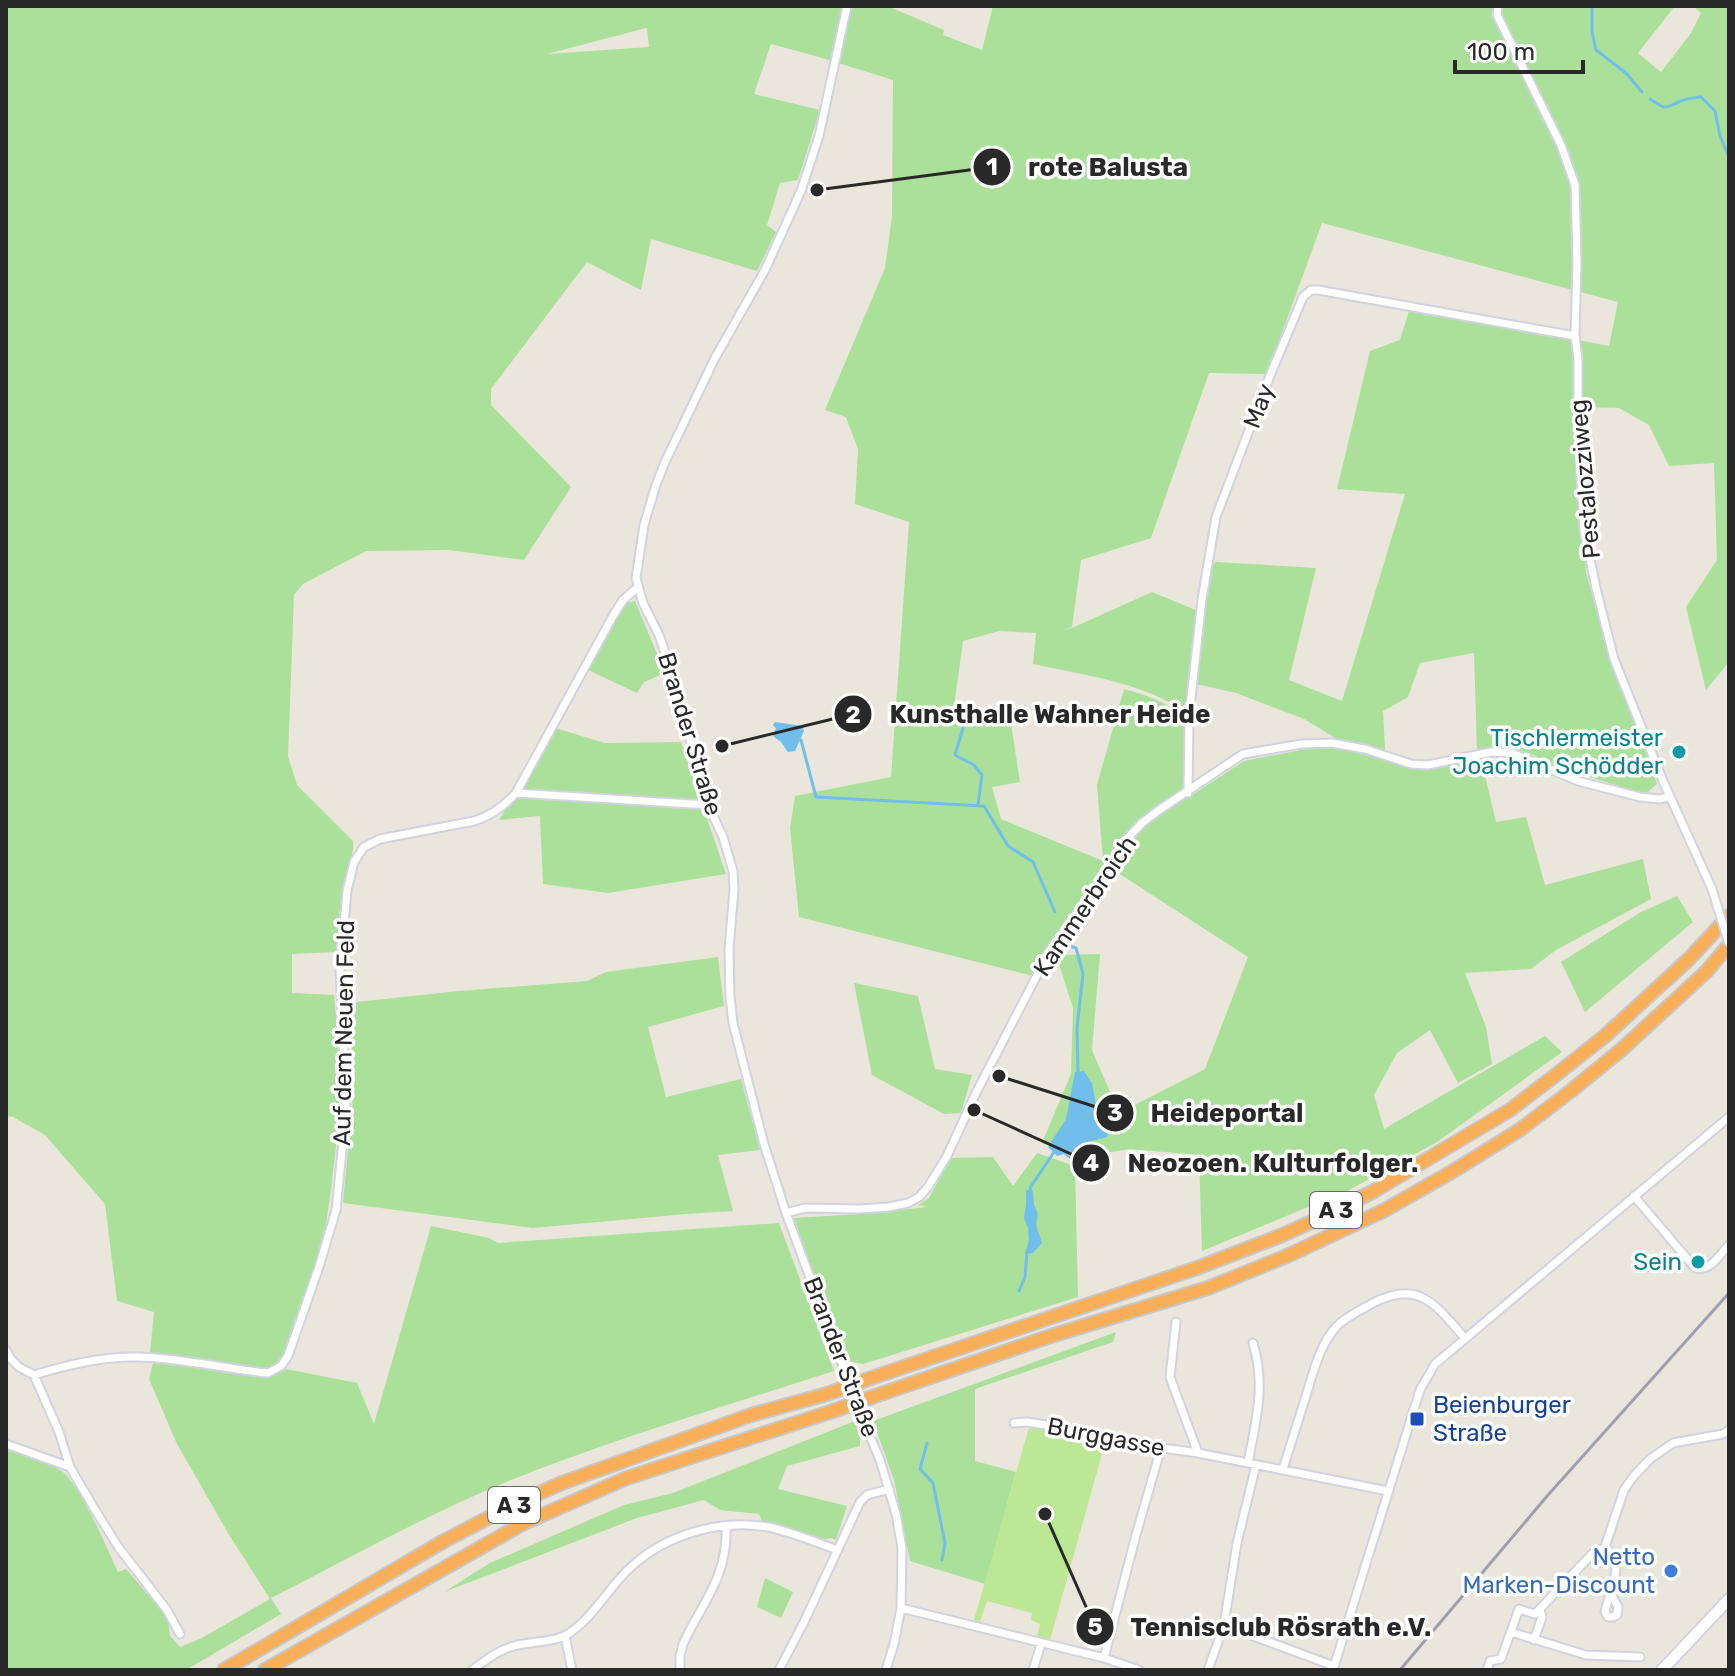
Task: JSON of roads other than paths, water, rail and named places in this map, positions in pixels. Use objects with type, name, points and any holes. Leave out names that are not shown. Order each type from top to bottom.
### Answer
[{"type":"highway","name":"A 3","points":[[224,1670],[444,1541],[549,1488],[751,1415],[827,1394],[1197,1268],[1291,1231],[1374,1191],[1510,1110],[1545,1083],[1605,1036],[1689,959],[1729,916]]},
{"type":"highway","name":"A 3","points":[[265,1670],[524,1523],[627,1478],[1054,1335],[1208,1288],[1287,1256],[1385,1210],[1521,1129],[1572,1090],[1664,1011],[1706,972],[1729,945]]},
{"type":"main road","points":[[1662,1670],[1729,1599]]},
{"type":"street","name":"Brander Straße","points":[[847,6],[819,136],[801,191],[765,270],[715,358],[656,485],[636,569],[638,587],[670,667],[708,805],[723,837],[733,871],[729,970],[733,1023],[764,1144],[786,1213],[863,1420],[876,1447],[896,1514],[902,1548],[901,1608],[886,1670]]},
{"type":"street","name":"Pestalozziweg","points":[[1498,6],[1497,15],[1561,145],[1575,185],[1578,419],[1584,530],[1596,588],[1614,659],[1670,797],[1712,889],[1729,945]]},
{"type":"street","name":"May","points":[[1188,793],[1189,716],[1202,599],[1216,517],[1303,297],[1311,290],[1318,290],[1575,336]]},
{"type":"street","name":"Auf dem Neuen Feld","points":[[34,1375],[67,1366],[135,1357],[268,1373],[281,1366],[296,1337],[336,1210],[346,1111],[340,969],[347,891],[354,862],[364,847],[380,839],[483,818],[505,805],[516,793],[614,614],[623,600],[638,587]]},
{"type":"street","name":"Kammerbroich","points":[[786,1213],[805,1208],[889,1207],[919,1197],[947,1156],[1049,952],[1125,841],[1142,823],[1243,754],[1302,744],[1332,743],[1365,749],[1411,764],[1436,764],[1491,752],[1512,753],[1578,781],[1640,797],[1670,797]]},
{"type":"street","points":[[516,793],[708,805]]},
{"type":"street","points":[[1224,1625],[1334,1668],[1424,1381],[1435,1364],[1729,1117]]},
{"type":"street","points":[[1634,1196],[1695,1268],[1709,1267],[1729,1245]]},
{"type":"street","points":[[1283,1469],[1323,1347],[1345,1320],[1386,1296],[1408,1293],[1428,1300],[1465,1338]]},
{"type":"street","name":"Burggasse","points":[[1176,1322],[1170,1377],[1198,1453]]},
{"type":"street","points":[[1208,1670],[1224,1625],[1252,1464],[1261,1377],[1253,1343]]},
{"type":"street","points":[[6,1350],[19,1367],[34,1375],[59,1432],[70,1467],[119,1548],[167,1610],[180,1634]]},
{"type":"street","name":"Burggasse","points":[[1014,1423],[1027,1422],[1106,1440],[1198,1453],[1388,1491]]},
{"type":"street","points":[[1487,1670],[1490,1661],[1501,1659],[1519,1609],[1535,1614],[1592,1554],[1605,1547],[1624,1490],[1650,1459],[1673,1443],[1723,1434],[1729,1430]]},
{"type":"street","points":[[6,1444],[70,1467]]},
{"type":"street","points":[[1104,1658],[1161,1448]]},
{"type":"street","points":[[779,1670],[857,1507],[863,1498],[889,1489]]},
{"type":"street","points":[[472,1670],[513,1646],[565,1636],[588,1618],[631,1567],[669,1541],[700,1530],[746,1525],[767,1527],[838,1550]]},
{"type":"street","points":[[680,1670],[683,1644],[719,1577],[727,1543],[726,1526]]},
{"type":"street","points":[[1605,1547],[1611,1551],[1616,1563],[1611,1593]]},
{"type":"street","points":[[901,1608],[1104,1658],[1133,1669]]},
{"type":"street","points":[[1534,1640],[1542,1617],[1540,1610]]},
{"type":"street","points":[[1511,1632],[1586,1655],[1640,1657]]},
{"type":"street","points":[[565,1636],[572,1670]]},
{"type":"street","points":[[1033,1670],[1041,1644]]},
{"type":"water","points":[[775,722],[802,726],[804,731],[795,751],[788,752],[773,736]]},
{"type":"water","points":[[1084,1071],[1092,1083],[1097,1110],[1110,1129],[1107,1137],[1088,1142],[1070,1159],[1064,1154],[1057,1156],[1048,1147],[1066,1119],[1075,1072]]},
{"type":"water","points":[[1026,1190],[1033,1191],[1038,1214],[1036,1225],[1042,1243],[1033,1253],[1025,1254],[1029,1240],[1024,1218]]},
{"type":"waterway","points":[[1592,6],[1596,50],[1626,73],[1642,92]]},
{"type":"waterway","points":[[1650,99],[1666,107],[1701,97],[1715,111],[1720,136],[1729,157]]},
{"type":"waterway","points":[[964,725],[955,755],[974,765],[982,775],[978,805]]},
{"type":"waterway","points":[[801,740],[816,797],[984,806],[1008,846],[1033,862],[1055,912]]},
{"type":"waterway","points":[[1064,944],[1076,948],[1083,974],[1077,1028],[1078,1074]]},
{"type":"waterway","points":[[1031,1194],[1030,1188],[1056,1149]]},
{"type":"waterway","points":[[1019,1291],[1025,1277],[1027,1252]]},
{"type":"waterway","points":[[927,1443],[920,1469],[933,1483],[945,1543],[942,1560]]},
{"type":"railway","points":[[1400,1670],[1548,1495],[1729,1293]]},
{"type":"place","name":"rote Balusta","points":[[817,190]]},
{"type":"place","name":"Kunsthalle Wahner Heide","points":[[722,746]]},
{"type":"place","name":"Tischlermeister Joachim Schödder","points":[[1679,752]]},
{"type":"place","name":"Heideportal","points":[[999,1076]]},
{"type":"place","name":"Neozoen. Kulturfolger.","points":[[974,1110]]},
{"type":"place","name":"Sein","points":[[1698,1262]]},
{"type":"place","name":"Beienburger Straße","points":[[1417,1419]]},
{"type":"place","name":"Tennisclub Rösrath e.V.","points":[[1045,1514]]},
{"type":"place","name":"Netto Marken-Discount","points":[[1671,1571]]}]
